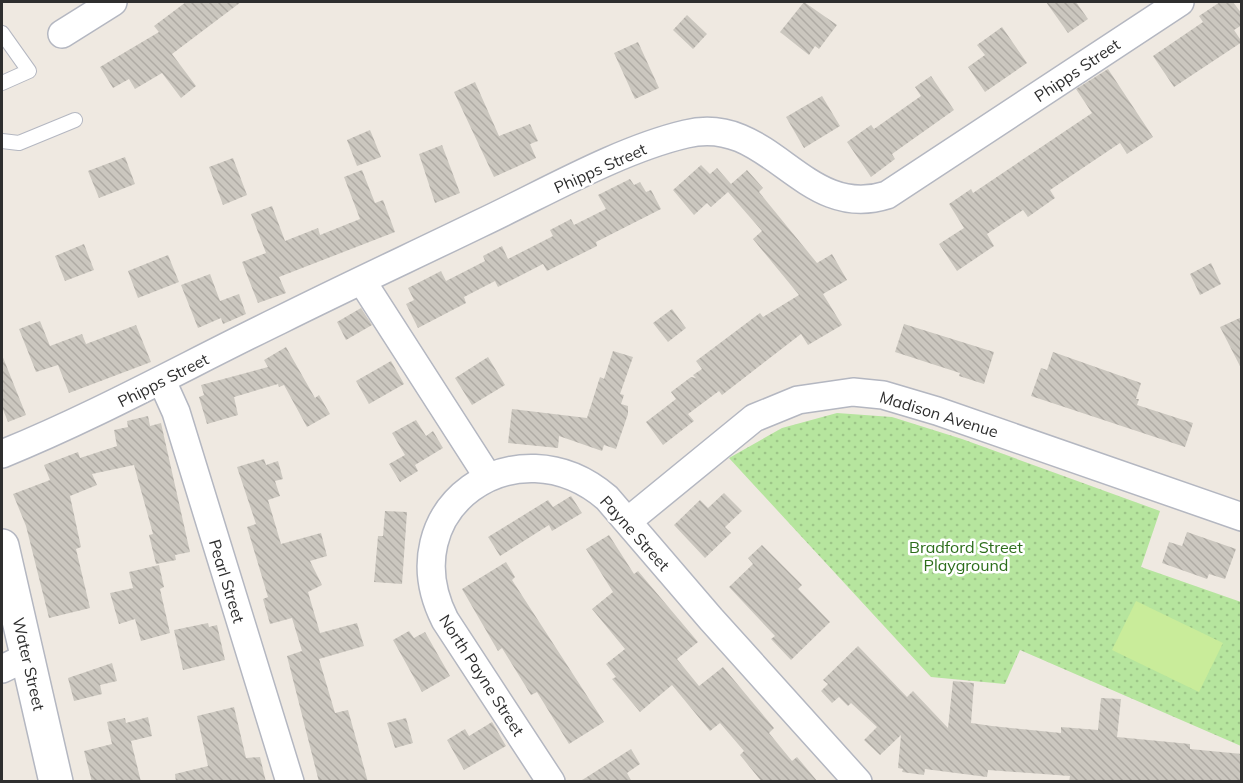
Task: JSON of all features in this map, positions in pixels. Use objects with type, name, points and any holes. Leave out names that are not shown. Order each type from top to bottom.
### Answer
[{"type":"main road","name":"Water Street","points":[[2,546],[14,663],[56,782]]},
{"type":"street","points":[[62,34],[113,2]]},
{"type":"street","name":"Phipps Street","points":[[2,454],[69,426],[280,320],[599,167],[670,138],[699,131],[722,132],[746,140],[820,189],[843,199],[863,201],[887,195],[1180,2]]},
{"type":"street","points":[[362,281],[488,477]]},
{"type":"street","name":"Pearl Street","points":[[162,381],[176,412],[290,782]]},
{"type":"street","name":"Madison Avenue","points":[[628,521],[754,418],[798,400],[853,392],[883,395],[937,411],[1242,517]]},
{"type":"street","name":"Payne Street","points":[[488,477],[510,470],[533,469],[573,477],[597,490],[628,521],[705,612],[858,782]]},
{"type":"street","name":"North Payne Street","points":[[488,477],[457,501],[441,523],[430,559],[432,585],[445,620],[551,782]]},
{"type":"lane","points":[[2,33],[29,72],[2,82]]},
{"type":"lane","points":[[2,141],[19,143],[75,120]]},
{"type":"green space","name":"Bradford Street Playground","points":[[837,413],[892,417],[962,439],[1160,511],[1141,567],[1241,602],[1241,746],[1020,650],[1005,684],[931,677],[729,458],[782,428]]},
{"type":"green space","points":[[1136,601],[1223,643],[1199,692],[1112,650]]},
{"type":"building","points":[[186,2],[241,2],[172,54],[196,86],[181,98],[162,73],[135,89],[129,79],[113,88],[100,67],[159,32],[154,26]]},
{"type":"building","points":[[804,2],[837,25],[819,49],[815,46],[809,55],[780,32]]},
{"type":"building","points":[[1046,2],[1076,2],[1088,19],[1068,33]]},
{"type":"building","points":[[1220,2],[1233,2],[1242,14],[1242,25],[1234,30],[1242,42],[1174,87],[1153,56],[1203,22],[1199,16]]},
{"type":"building","points":[[687,15],[707,34],[693,49],[673,30]]},
{"type":"building","points":[[1002,27],[1027,63],[985,92],[968,67],[985,55],[977,45]]},
{"type":"building","points":[[638,42],[659,88],[635,99],[614,53]]},
{"type":"building","points":[[1108,69],[1153,137],[1127,154],[1120,143],[1050,190],[1055,198],[1028,217],[1023,210],[987,234],[994,246],[957,271],[939,244],[964,228],[949,204],[971,189],[973,193],[1092,113],[1076,89]]},
{"type":"building","points":[[931,76],[954,110],[892,154],[895,159],[871,177],[847,142],[871,125],[874,129],[921,96],[915,87]]},
{"type":"building","points":[[475,82],[499,136],[530,124],[538,141],[530,144],[536,158],[494,177],[454,92]]},
{"type":"building","points":[[822,96],[840,126],[804,148],[786,117]]},
{"type":"building","points":[[370,130],[381,157],[357,166],[347,140]]},
{"type":"building","points":[[442,145],[460,193],[435,203],[419,154]]},
{"type":"building","points":[[125,157],[135,184],[99,198],[88,171]]},
{"type":"building","points":[[233,158],[247,195],[223,205],[209,167]]},
{"type":"building","points":[[701,165],[710,174],[717,168],[731,184],[747,170],[763,188],[759,192],[817,263],[832,254],[847,280],[823,294],[842,325],[808,345],[801,334],[722,395],[719,391],[688,414],[694,421],[663,445],[646,422],[676,399],[671,392],[691,377],[696,378],[693,375],[702,369],[696,361],[760,313],[763,317],[799,295],[753,239],[762,231],[728,192],[711,207],[707,203],[694,215],[673,190]]},
{"type":"building","points":[[362,170],[375,203],[383,200],[395,232],[279,277],[286,293],[258,303],[242,262],[266,253],[251,214],[272,206],[285,241],[318,228],[320,235],[360,219],[344,177]]},
{"type":"building","points":[[630,179],[634,185],[640,182],[646,192],[651,190],[661,209],[596,242],[597,246],[547,271],[543,264],[498,287],[495,281],[464,297],[466,303],[418,328],[406,304],[414,300],[408,288],[441,271],[446,281],[485,261],[483,256],[502,246],[508,259],[553,236],[550,230],[571,219],[574,225],[606,209],[598,195]]},
{"type":"building","points":[[84,244],[94,270],[65,281],[55,256]]},
{"type":"building","points":[[168,255],[179,282],[138,298],[128,271]]},
{"type":"building","points":[[1211,263],[1221,284],[1200,295],[1190,274]]},
{"type":"building","points":[[210,274],[220,301],[239,294],[246,314],[223,324],[221,318],[198,328],[181,285]]},
{"type":"building","points":[[361,308],[372,325],[346,340],[337,322]]},
{"type":"building","points":[[672,309],[686,328],[668,342],[653,323]]},
{"type":"building","points":[[1242,317],[1242,370],[1220,327]]},
{"type":"building","points":[[40,321],[50,346],[82,334],[86,344],[136,325],[151,362],[69,393],[58,365],[36,372],[19,329]]},
{"type":"building","points":[[904,324],[994,352],[984,384],[959,376],[960,373],[895,352]]},
{"type":"building","points":[[286,347],[315,398],[319,395],[330,414],[307,427],[284,385],[279,387],[278,384],[234,397],[238,415],[207,424],[199,397],[204,395],[201,385],[268,367],[264,360]]},
{"type":"building","points":[[613,351],[633,357],[620,394],[624,395],[621,404],[628,406],[628,414],[616,449],[604,445],[602,451],[559,436],[558,448],[508,443],[512,409],[587,418],[600,377],[604,379]]},
{"type":"building","points":[[1053,352],[1141,383],[1136,399],[1139,399],[1137,405],[1193,423],[1185,447],[1031,396],[1041,368],[1047,370]]},
{"type":"building","points":[[2,355],[26,415],[8,422],[2,407]]},
{"type":"building","points":[[488,357],[505,385],[472,405],[455,378]]},
{"type":"building","points":[[391,361],[404,384],[369,404],[356,381]]},
{"type":"building","points":[[148,416],[150,426],[161,423],[190,552],[175,555],[176,560],[156,564],[149,535],[153,534],[134,465],[92,474],[97,485],[70,496],[81,547],[76,549],[90,608],[49,618],[26,526],[13,494],[50,480],[44,465],[78,452],[80,458],[117,446],[114,430],[128,427],[127,421]]},
{"type":"building","points":[[416,420],[426,436],[433,431],[443,448],[415,465],[418,471],[400,482],[389,464],[405,455],[392,433]]},
{"type":"building","points":[[264,459],[266,465],[278,461],[283,479],[275,481],[280,496],[268,500],[281,544],[321,533],[327,556],[310,561],[322,585],[308,592],[320,633],[357,623],[364,646],[319,659],[335,713],[348,710],[368,782],[319,782],[287,656],[302,651],[292,618],[270,624],[263,599],[268,597],[247,527],[256,524],[237,467]]},
{"type":"building","points":[[724,493],[742,511],[725,527],[731,533],[705,558],[674,525],[700,500],[708,508]]},
{"type":"building","points":[[571,496],[582,513],[552,531],[549,525],[500,556],[488,537],[548,500],[553,507]]},
{"type":"building","points":[[385,511],[407,512],[402,584],[374,582],[378,536],[383,536]]},
{"type":"building","points":[[1187,532],[1236,549],[1225,579],[1209,574],[1207,579],[1162,563],[1169,542],[1182,546]]},
{"type":"building","points":[[609,535],[634,574],[638,571],[698,642],[677,659],[699,686],[723,667],[774,728],[769,733],[792,761],[797,757],[818,782],[762,782],[740,755],[744,751],[720,723],[710,731],[672,685],[640,712],[612,679],[616,677],[606,664],[625,649],[592,609],[613,592],[586,549]]},
{"type":"building","points":[[762,545],[802,585],[798,589],[830,622],[791,660],[771,639],[775,636],[729,587],[753,564],[748,558]]},
{"type":"building","points":[[506,562],[515,577],[512,580],[604,722],[569,744],[537,692],[531,695],[502,648],[498,651],[462,589]]},
{"type":"building","points":[[159,565],[164,587],[160,589],[170,633],[141,641],[135,619],[119,624],[110,593],[133,588],[129,572]]},
{"type":"building","points":[[208,623],[209,627],[217,625],[225,660],[183,670],[174,630]]},
{"type":"building","points":[[409,631],[414,638],[425,632],[450,676],[422,692],[393,640]]},
{"type":"building","points":[[858,646],[907,697],[913,691],[948,728],[953,681],[974,683],[971,723],[992,726],[1061,733],[1061,727],[1098,730],[1101,698],[1121,699],[1117,737],[1190,744],[1190,749],[1242,754],[1242,782],[1069,782],[1070,776],[988,770],[987,777],[925,769],[924,775],[902,772],[903,769],[898,768],[901,735],[880,755],[864,740],[877,727],[851,703],[848,706],[839,697],[832,703],[821,691],[828,684],[823,680]]},
{"type":"building","points":[[112,663],[117,681],[100,685],[102,694],[74,701],[68,678]]},
{"type":"building","points":[[234,707],[246,758],[260,757],[266,782],[176,782],[175,774],[208,766],[197,716]]},
{"type":"building","points":[[148,717],[152,736],[131,741],[141,782],[92,782],[84,751],[112,744],[107,722],[125,718],[126,723]]},
{"type":"building","points":[[406,718],[413,743],[395,748],[387,723]]},
{"type":"building","points":[[492,722],[506,746],[464,770],[447,740],[465,729],[469,736]]},
{"type":"building","points":[[631,749],[640,764],[627,773],[632,782],[579,782]]}]
